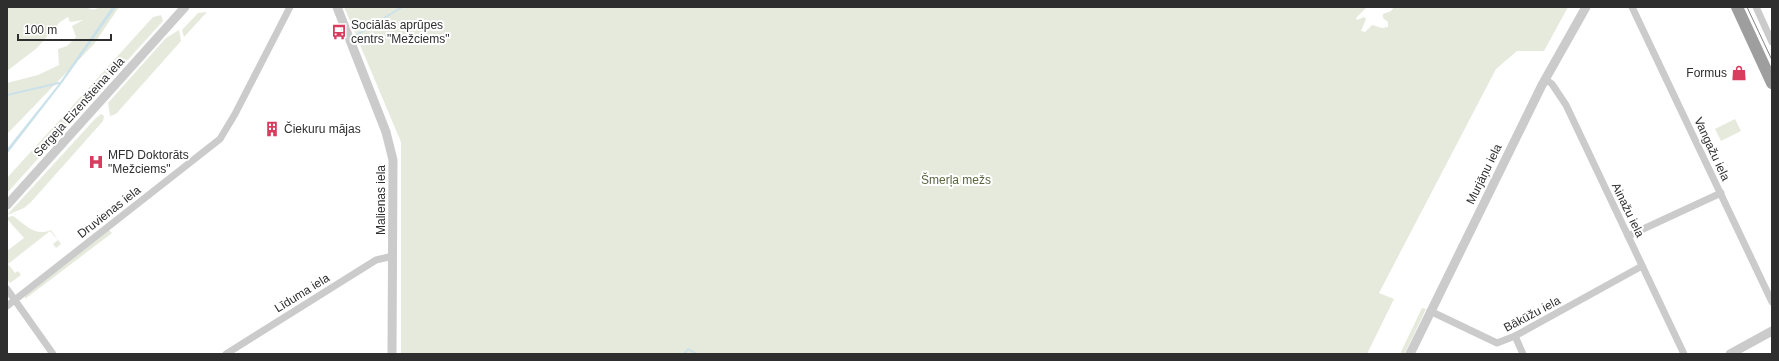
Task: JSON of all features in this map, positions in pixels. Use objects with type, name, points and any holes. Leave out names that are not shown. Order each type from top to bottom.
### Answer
[{"type":"highway","points":[[1737,7],[1772,83]]},
{"type":"street","name":"Sergeja Eizenšteina iela","points":[[7,206],[185,7]]},
{"type":"street","name":"Druvienas iela","points":[[7,306],[220,139],[235,114],[290,7]]},
{"type":"street","name":"Malienas iela","points":[[337,7],[386,132],[393,160],[392,354]]},
{"type":"street","name":"Murjāņu iela","points":[[1410,354],[1546,79],[1586,7]]},
{"type":"street","name":"Vangažu iela","points":[[1632,7],[1772,302]]},
{"type":"street","points":[[1756,7],[1772,42]]},
{"type":"street","name":"Ainažu iela","points":[[1546,79],[1552,84],[1566,105],[1684,354]]},
{"type":"street","points":[[1628,236],[1721,194]]},
{"type":"street","name":"Līduma iela","points":[[226,354],[376,260],[393,256]]},
{"type":"street","name":"Bākūžu iela","points":[[1430,311],[1497,343],[1515,336],[1642,266]]},
{"type":"street","points":[[7,289],[53,354]]},
{"type":"street","points":[[1730,354],[1742,351],[1772,331]]},
{"type":"street","points":[[1515,336],[1524,354]]},
{"type":"green space","points":[[7,7],[87,7],[93,9],[119,7],[94,44],[7,134],[7,83],[38,75],[59,65],[58,49],[67,46],[76,37],[72,26],[83,20],[70,22],[68,17],[60,22],[37,48],[7,71]]},
{"type":"green space","name":"Šmerļa mežs","points":[[344,7],[1367,7],[1356,18],[1357,20],[1364,17],[1366,19],[1361,31],[1365,32],[1372,25],[1382,28],[1388,27],[1388,22],[1383,18],[1383,14],[1391,11],[1394,7],[1568,7],[1544,51],[1517,51],[1496,69],[1379,293],[1394,299],[1367,354],[401,354],[401,142]]},
{"type":"green space","points":[[207,12],[184,37],[182,30],[198,13]]},
{"type":"green space","points":[[161,15],[163,21],[7,193],[7,178],[153,17]]},
{"type":"green space","points":[[179,30],[181,41],[116,114],[110,116],[108,103],[166,38]]},
{"type":"green space","points":[[101,114],[104,116],[103,121],[31,202],[24,208],[7,215],[95,119]]},
{"type":"green space","points":[[1735,119],[1741,131],[1721,141],[1715,129]]},
{"type":"green space","points":[[13,216],[35,231],[45,232],[51,230],[61,244],[56,248],[53,244],[58,240],[50,231],[8,264],[15,273],[18,271],[21,275],[10,283],[7,279],[7,251],[24,238],[7,219],[8,217]]},
{"type":"green space","points":[[109,230],[112,233],[25,299],[25,295]]},
{"type":"green space","points":[[1422,308],[1426,309],[1405,353],[1400,354]]},
{"type":"water","points":[[112,7],[116,7],[62,83],[7,154],[7,149],[58,85]]},
{"type":"waterway","points":[[355,36],[402,7]]},
{"type":"waterway","points":[[7,95],[59,83]]},
{"type":"waterway","points":[[684,354],[688,349],[697,354]]},
{"type":"tram line","points":[[1747,7],[1772,60]]},
{"type":"place","name":"Sociālās aprūpes centrs \"Mežciems\"","points":[[339,32]]},
{"type":"place","name":"Formus","points":[[1739,73]]},
{"type":"place","name":"Čiekuru mājas","points":[[272,129]]},
{"type":"place","name":"MFD Doktorāts \"Mežciems\"","points":[[96,162]]}]
